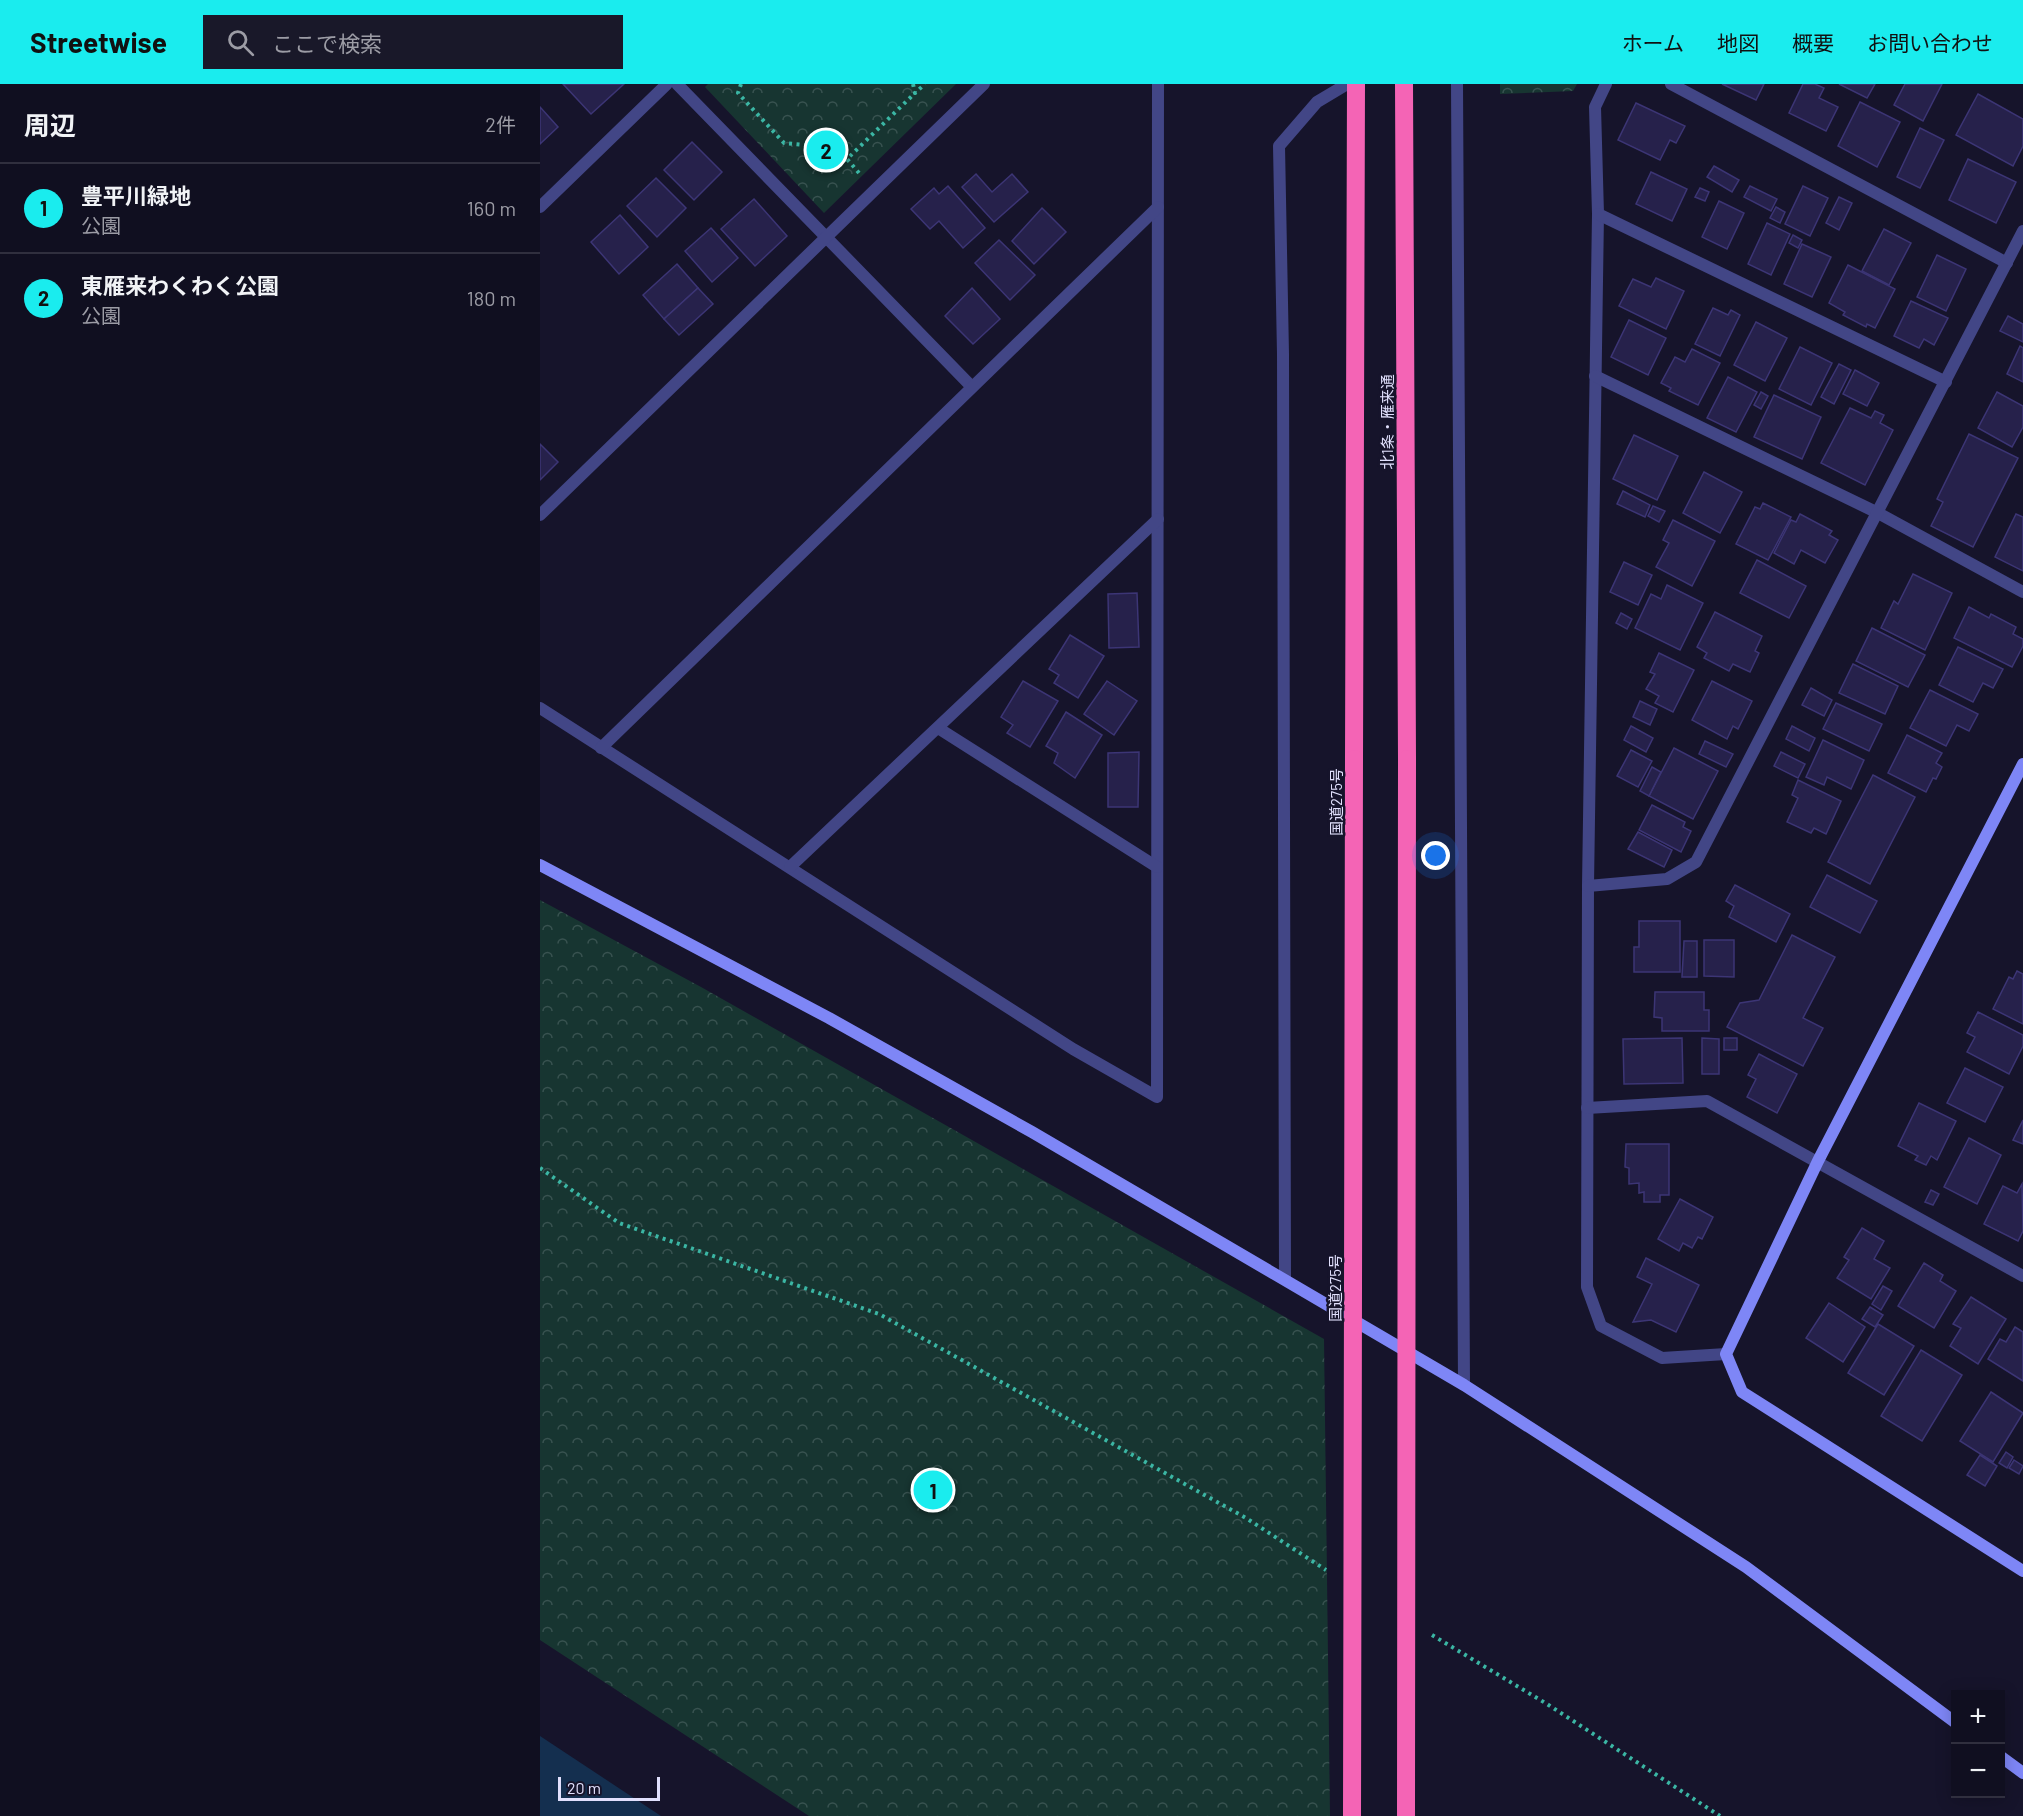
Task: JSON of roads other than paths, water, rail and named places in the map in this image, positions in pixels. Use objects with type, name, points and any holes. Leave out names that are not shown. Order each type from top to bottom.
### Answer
[{"type":"highway","name":"北1条・雁来通","points":[[1354,759],[1356,84]]},
{"type":"highway","name":"北1条・雁来通","points":[[1404,84],[1407,759],[1406,1816]]},
{"type":"highway","name":"国道275号","points":[[1352,1816],[1354,759]]},
{"type":"street","points":[[540,207],[667,84]]},
{"type":"street","points":[[677,84],[972,387]]},
{"type":"street","points":[[540,515],[984,84]]},
{"type":"street","points":[[540,708],[1063,1043],[1157,1097],[1158,84]]},
{"type":"street","points":[[1286,1279],[1283,354],[1279,146],[1317,102],[1347,84]]},
{"type":"street","points":[[1457,84],[1464,1385]]},
{"type":"street","points":[[1606,84],[1595,107],[1598,214],[1588,886],[1587,1287],[1601,1326],[1662,1358],[1726,1354]]},
{"type":"street","points":[[1671,84],[2007,263]]},
{"type":"street","points":[[601,748],[1158,207]]},
{"type":"street","points":[[1598,214],[1946,382]]},
{"type":"street","points":[[1588,886],[1667,879],[1696,862],[2023,231]]},
{"type":"street","points":[[1595,376],[1878,513],[2023,592]]},
{"type":"street","points":[[790,867],[1158,519]]},
{"type":"street","points":[[938,728],[1157,867]]},
{"type":"street","points":[[2023,764],[1818,1161],[1726,1354],[1742,1392],[2023,1570]]},
{"type":"street","points":[[540,866],[839,1024],[1032,1132],[1464,1385],[1746,1567],[1951,1718]]},
{"type":"street","points":[[1587,1108],[1707,1101],[2023,1276]]},
{"type":"street","points":[[2005,1759],[2023,1773]]},
{"type":"water","points":[[540,1736],[661,1816],[540,1816]]},
{"type":"place","name":"東雁来わくわく公園","points":[[826,150]]},
{"type":"place","name":"豊平川緑地","points":[[933,1490]]}]
